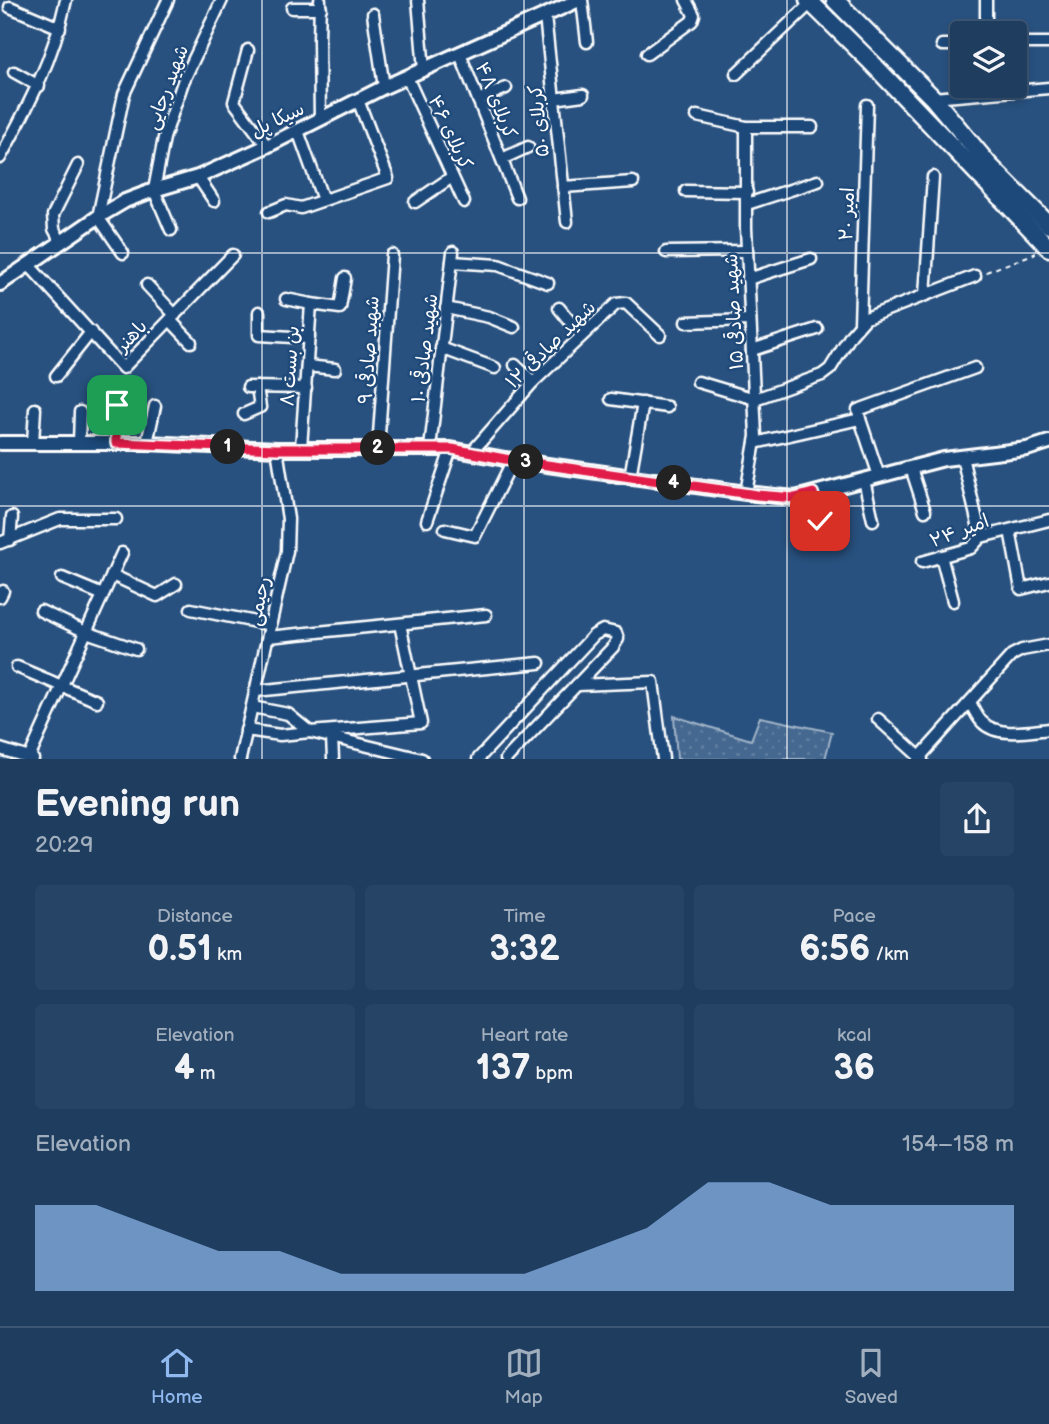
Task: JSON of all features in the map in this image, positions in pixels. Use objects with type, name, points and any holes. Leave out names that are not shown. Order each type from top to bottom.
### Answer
[{"type":"main road","points":[[835,0],[933,98],[989,165],[1049,225]]},
{"type":"main road","points":[[809,2],[869,60],[1043,250]]},
{"type":"main road","points":[[869,60],[882,46]]},
{"type":"street","points":[[0,158],[4,140],[39,86],[60,28],[66,0]]},
{"type":"street","points":[[123,253],[98,217],[124,94],[168,0]]},
{"type":"street","name":"شهید رجایی","points":[[154,190],[164,138],[179,93],[222,0]]},
{"type":"street","points":[[418,0],[424,69]]},
{"type":"street","points":[[580,0],[587,43]]},
{"type":"street","name":"سیکا پل","points":[[2,278],[125,201],[198,177],[298,131],[384,87],[580,0]]},
{"type":"street","points":[[647,54],[692,20],[694,15],[686,0]]},
{"type":"street","points":[[986,0],[986,21]]},
{"type":"street","points":[[736,74],[809,2]]},
{"type":"street","points":[[292,8],[321,4],[320,119]]},
{"type":"street","points":[[10,7],[60,28]]},
{"type":"street","points":[[373,14],[384,87]]},
{"type":"street","name":"کربلای ۵۰","points":[[545,16],[567,222]]},
{"type":"street","points":[[1027,43],[1049,43]]},
{"type":"street","points":[[942,45],[950,45]]},
{"type":"street","points":[[248,50],[234,102],[267,146]]},
{"type":"street","name":"کربلای ۴۸","points":[[460,54],[517,198]]},
{"type":"street","points":[[14,72],[39,86]]},
{"type":"street","name":"کربلای ۴۶","points":[[407,77],[464,202]]},
{"type":"street","points":[[478,100],[506,88]]},
{"type":"street","points":[[933,98],[1049,88]]},
{"type":"street","points":[[554,99],[583,95]]},
{"type":"street","points":[[269,212],[286,205],[301,208],[388,178],[358,100]]},
{"type":"street","name":"امیر ۲۰","points":[[860,324],[867,105]]},
{"type":"street","points":[[697,116],[746,127],[812,127]]},
{"type":"street","name":"شهید صادقی ۱۵","points":[[746,127],[747,251],[755,399],[755,443],[746,494]]},
{"type":"street","points":[[298,131],[324,200]]},
{"type":"street","points":[[502,159],[528,148]]},
{"type":"street","points":[[61,242],[54,229],[53,215],[78,165]]},
{"type":"street","points":[[198,177],[214,201]]},
{"type":"street","points":[[415,202],[452,177]]},
{"type":"street","points":[[925,295],[933,177]]},
{"type":"street","points":[[747,204],[818,181]]},
{"type":"street","points":[[563,187],[633,182]]},
{"type":"street","points":[[154,190],[171,230]]},
{"type":"street","points":[[686,191],[747,192]]},
{"type":"street","points":[[666,252],[747,251]]},
{"type":"street","name":"باهنر","points":[[28,264],[123,368],[233,255]]},
{"type":"street","name":"شهید صادقی ۹","points":[[378,448],[392,255]]},
{"type":"street","name":"شهید صادقی ۱۰","points":[[430,448],[452,257],[498,265],[548,283]]},
{"type":"street","points":[[748,279],[811,259]]},
{"type":"street","points":[[698,382],[755,399],[822,375],[830,369],[850,335],[866,318],[975,275]]},
{"type":"street","name":"بن بست ۸","points":[[301,448],[311,304],[340,308],[345,278]]},
{"type":"street","points":[[147,285],[191,342]]},
{"type":"street","points":[[286,299],[311,304]]},
{"type":"street","name":"شهید صادقی ۱۲","points":[[471,453],[533,382],[580,335],[617,304],[626,303],[660,335]]},
{"type":"street","points":[[446,308],[489,317],[514,327]]},
{"type":"street","points":[[559,308],[580,335]]},
{"type":"street","points":[[258,312],[259,335],[309,338]]},
{"type":"street","points":[[686,322],[750,320]]},
{"type":"street","points":[[752,351],[817,328]]},
{"type":"street","points":[[56,376],[91,332]]},
{"type":"street","points":[[441,348],[495,368]]},
{"type":"street","points":[[514,365],[533,382]]},
{"type":"street","points":[[307,366],[335,369]]},
{"type":"street","points":[[879,476],[858,410],[975,368]]},
{"type":"street","points":[[244,414],[260,407],[253,387],[306,388]]},
{"type":"street","points":[[611,399],[667,407]]},
{"type":"street","points":[[630,477],[643,403]]},
{"type":"street","points":[[116,443],[117,405]]},
{"type":"street","points":[[147,443],[155,406]]},
{"type":"street","points":[[33,443],[36,409]]},
{"type":"street","points":[[79,443],[80,412]]},
{"type":"street","points":[[755,443],[860,419]]},
{"type":"street","points":[[0,443],[147,443],[277,449],[452,449],[746,494],[795,498],[911,468],[961,457],[1027,449],[1049,442]]},
{"type":"street","name":"رحیمی","points":[[240,759],[271,625],[288,535],[277,449]]},
{"type":"street","points":[[427,521],[452,449]]},
{"type":"street","points":[[961,457],[981,537]]},
{"type":"street","points":[[445,528],[475,536],[513,460]]},
{"type":"street","points":[[911,468],[925,511]]},
{"type":"street","points":[[864,480],[873,520]]},
{"type":"street","points":[[813,493],[820,521]]},
{"type":"street","points":[[5,541],[12,517]]},
{"type":"street","points":[[5,541],[60,519],[117,519]]},
{"type":"street","name":"امیر ۲۴","points":[[922,562],[971,548],[981,537],[1049,520]]},
{"type":"street","points":[[1010,530],[1021,589],[1049,582]]},
{"type":"street","points":[[0,749],[31,758],[122,553]]},
{"type":"street","points":[[941,556],[953,601]]},
{"type":"street","points":[[112,575],[157,596],[176,584]]},
{"type":"street","points":[[62,578],[103,595]]},
{"type":"street","points":[[191,609],[271,625]]},
{"type":"street","points":[[41,611],[86,632],[136,649]]},
{"type":"street","points":[[268,637],[486,615]]},
{"type":"street","points":[[246,730],[280,735],[421,723],[400,624]]},
{"type":"street","points":[[478,759],[594,635],[603,630],[616,633],[618,639],[613,648],[506,759]]},
{"type":"street","points":[[877,719],[920,758],[1012,655],[1022,650],[1049,645]]},
{"type":"street","points":[[255,691],[539,663]]},
{"type":"street","points":[[17,667],[97,701]]},
{"type":"street","points":[[577,685],[653,682],[663,759]]},
{"type":"street","points":[[970,702],[983,723],[993,728],[1003,731],[1049,729]]},
{"type":"street","points":[[252,707],[288,714],[310,732],[422,759]]},
{"type":"street","points":[[331,737],[333,759]]},
{"type":"path","points":[[975,275],[1043,250]]},
{"type":"shaded area","points":[[674,716],[751,740],[760,717],[832,732],[825,759],[677,759]]},
{"type":"route","points":[[117,405],[116,443],[277,449],[452,449],[757,495],[795,498],[813,493],[820,521]]}]
